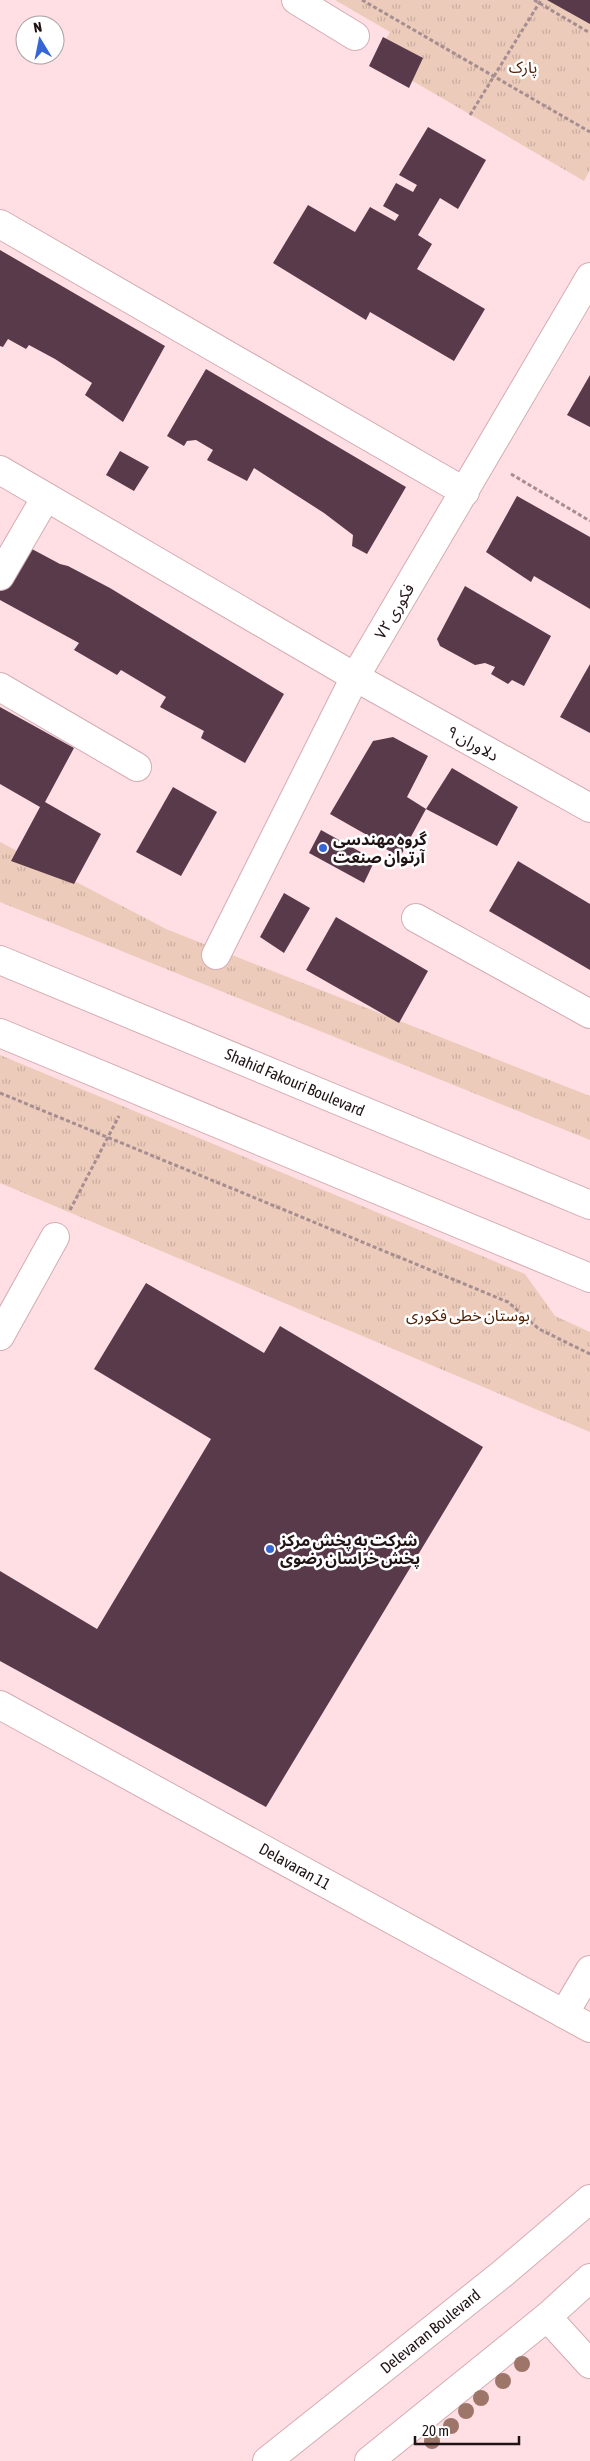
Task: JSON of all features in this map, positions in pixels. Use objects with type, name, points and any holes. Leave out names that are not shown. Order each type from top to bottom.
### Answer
[{"type":"street","points":[[296,0],[355,36]]},
{"type":"street","points":[[0,224],[465,492]]},
{"type":"street","name":"فکوری ۷۲","points":[[216,955],[355,677],[590,277]]},
{"type":"street","name":"دلاوران ۹","points":[[0,470],[355,677],[590,808]]},
{"type":"street","points":[[0,576],[46,497]]},
{"type":"street","points":[[0,686],[137,767]]},
{"type":"street","points":[[416,918],[590,1014]]},
{"type":"street","name":"Shahid Fakouri Boulevard","points":[[0,960],[590,1204]]},
{"type":"street","points":[[0,1033],[590,1278]]},
{"type":"street","points":[[0,1336],[55,1237]]},
{"type":"street","name":"Delavaran 11","points":[[0,1705],[590,2028]]},
{"type":"street","points":[[564,2014],[590,1970]]},
{"type":"street","name":"Delevaran Boulevard","points":[[267,2461],[502,2274],[590,2198]]},
{"type":"street","points":[[369,2461],[547,2317],[590,2278]]},
{"type":"street","points":[[547,2317],[590,2364]]},
{"type":"path","points":[[362,0],[590,132]]},
{"type":"path","points":[[534,0],[590,34]]},
{"type":"path","points":[[470,114],[540,2]]},
{"type":"path","points":[[484,458],[590,520]]},
{"type":"path","points":[[55,1237],[133,1089]]},
{"type":"path","points":[[0,1093],[508,1302],[539,1329],[590,1354]]},
{"type":"green space","name":"پارک","points":[[335,0],[551,0],[590,23],[590,170],[584,181],[375,59],[390,32]]},
{"type":"green space","points":[[0,842],[166,929],[590,1096],[590,1140],[0,902]]},
{"type":"green space","name":"بوستان خطی فکوری","points":[[0,1055],[525,1274],[555,1316],[590,1332],[590,1432],[0,1183]]},
{"type":"building","points":[[547,0],[590,0],[590,24]]},
{"type":"building","points":[[383,37],[423,58],[409,88],[369,66]]},
{"type":"building","points":[[428,127],[486,160],[458,209],[440,198],[418,235],[432,244],[417,269],[485,309],[454,361],[370,312],[366,320],[273,263],[308,205],[355,232],[370,207],[395,221],[399,215],[383,206],[396,183],[413,192],[417,185],[399,175]]},
{"type":"building","points":[[0,250],[165,346],[123,422],[85,395],[92,383],[55,359],[29,345],[26,349],[8,339],[3,347],[0,346]]},
{"type":"building","points":[[206,369],[406,487],[367,554],[352,546],[353,535],[324,513],[254,468],[247,481],[207,460],[213,450],[196,440],[187,441],[184,446],[167,436]]},
{"type":"building","points":[[590,375],[590,427],[567,415]]},
{"type":"building","points":[[120,451],[149,467],[134,491],[106,475]]},
{"type":"building","points":[[517,496],[590,537],[590,609],[534,576],[531,582],[486,552]]},
{"type":"building","points":[[17,541],[110,588],[284,694],[245,763],[201,738],[204,731],[160,707],[166,697],[121,670],[117,675],[74,650],[79,643],[0,600],[0,570]]},
{"type":"building","points":[[465,586],[551,636],[524,686],[512,680],[508,684],[491,674],[495,667],[485,663],[475,665],[440,646],[437,639]]},
{"type":"building","points":[[590,664],[590,733],[560,717]]},
{"type":"building","points":[[0,707],[74,748],[45,802],[101,834],[74,884],[11,861],[40,807],[0,784]]},
{"type":"building","points":[[393,737],[428,756],[407,797],[426,809],[400,857],[386,849],[388,847],[330,814],[373,741]]},
{"type":"building","points":[[452,768],[518,807],[497,846],[426,809]]},
{"type":"building","points":[[173,787],[217,812],[181,876],[136,852]]},
{"type":"building","points":[[321,830],[375,860],[364,883],[309,853]]},
{"type":"building","points":[[518,861],[590,904],[590,970],[489,911]]},
{"type":"building","points":[[284,893],[310,908],[284,953],[260,937]]},
{"type":"building","points":[[336,917],[428,971],[399,1023],[306,970]]},
{"type":"building","points":[[146,1283],[264,1353],[280,1326],[483,1447],[266,1807],[0,1661],[0,1571],[97,1629],[211,1439],[94,1369]]},
{"type":"place","name":"گروه مهندسی آرتوان صنعت","points":[[323,848]]},
{"type":"place","name":"شرکت به پخش مرکز پخش خراسان رضوی","points":[[270,1549]]}]
